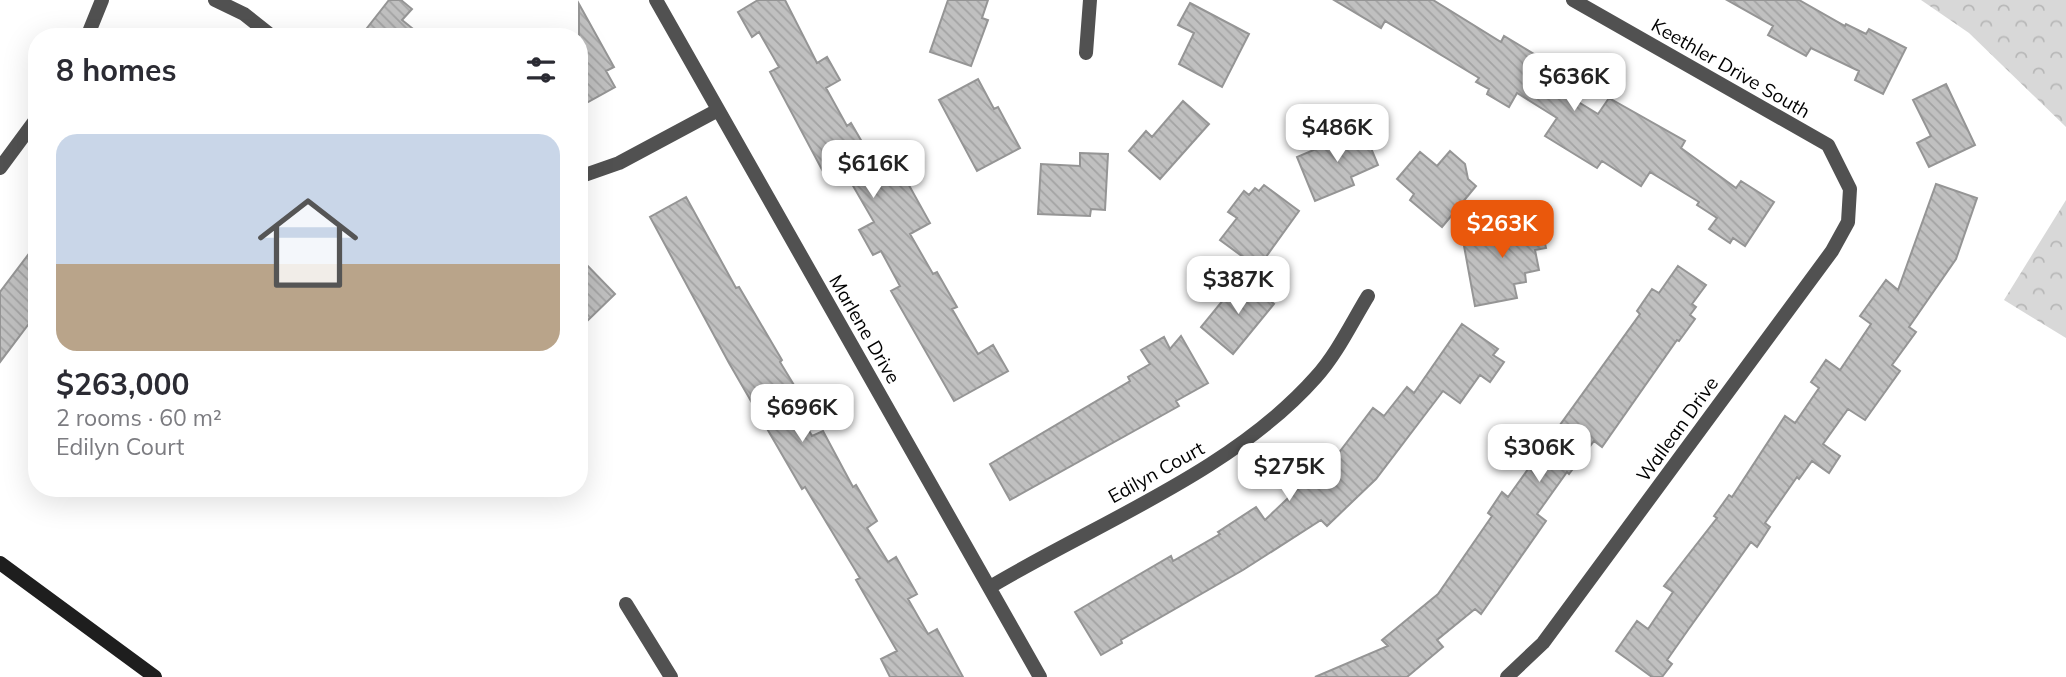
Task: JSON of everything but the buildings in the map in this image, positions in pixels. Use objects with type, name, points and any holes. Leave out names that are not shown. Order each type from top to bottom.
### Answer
[{"type":"street","points":[[91,28],[102,0]]},
{"type":"street","points":[[215,0],[244,14],[262,28]]},
{"type":"street","name":"Marlene Drive","points":[[656,0],[1040,677]]},
{"type":"street","points":[[1086,53],[1090,0]]},
{"type":"street","name":"Keethler Drive South","points":[[1573,0],[1828,145],[1850,189]]},
{"type":"street","points":[[588,174],[619,163],[718,110]]},
{"type":"street","points":[[0,168],[28,130]]},
{"type":"street","name":"Wallean Drive","points":[[1507,677],[1543,643],[1832,251],[1848,222],[1850,189]]},
{"type":"street","name":"Edilyn Court","points":[[990,587],[1217,461],[1271,423],[1318,375],[1368,296]]},
{"type":"street","points":[[0,563],[155,677]]},
{"type":"street","points":[[626,604],[671,677]]},
{"type":"green space","points":[[1921,0],[2066,0],[2066,127],[1969,33]]},
{"type":"green space","points":[[2066,200],[2066,338],[2004,300]]}]
